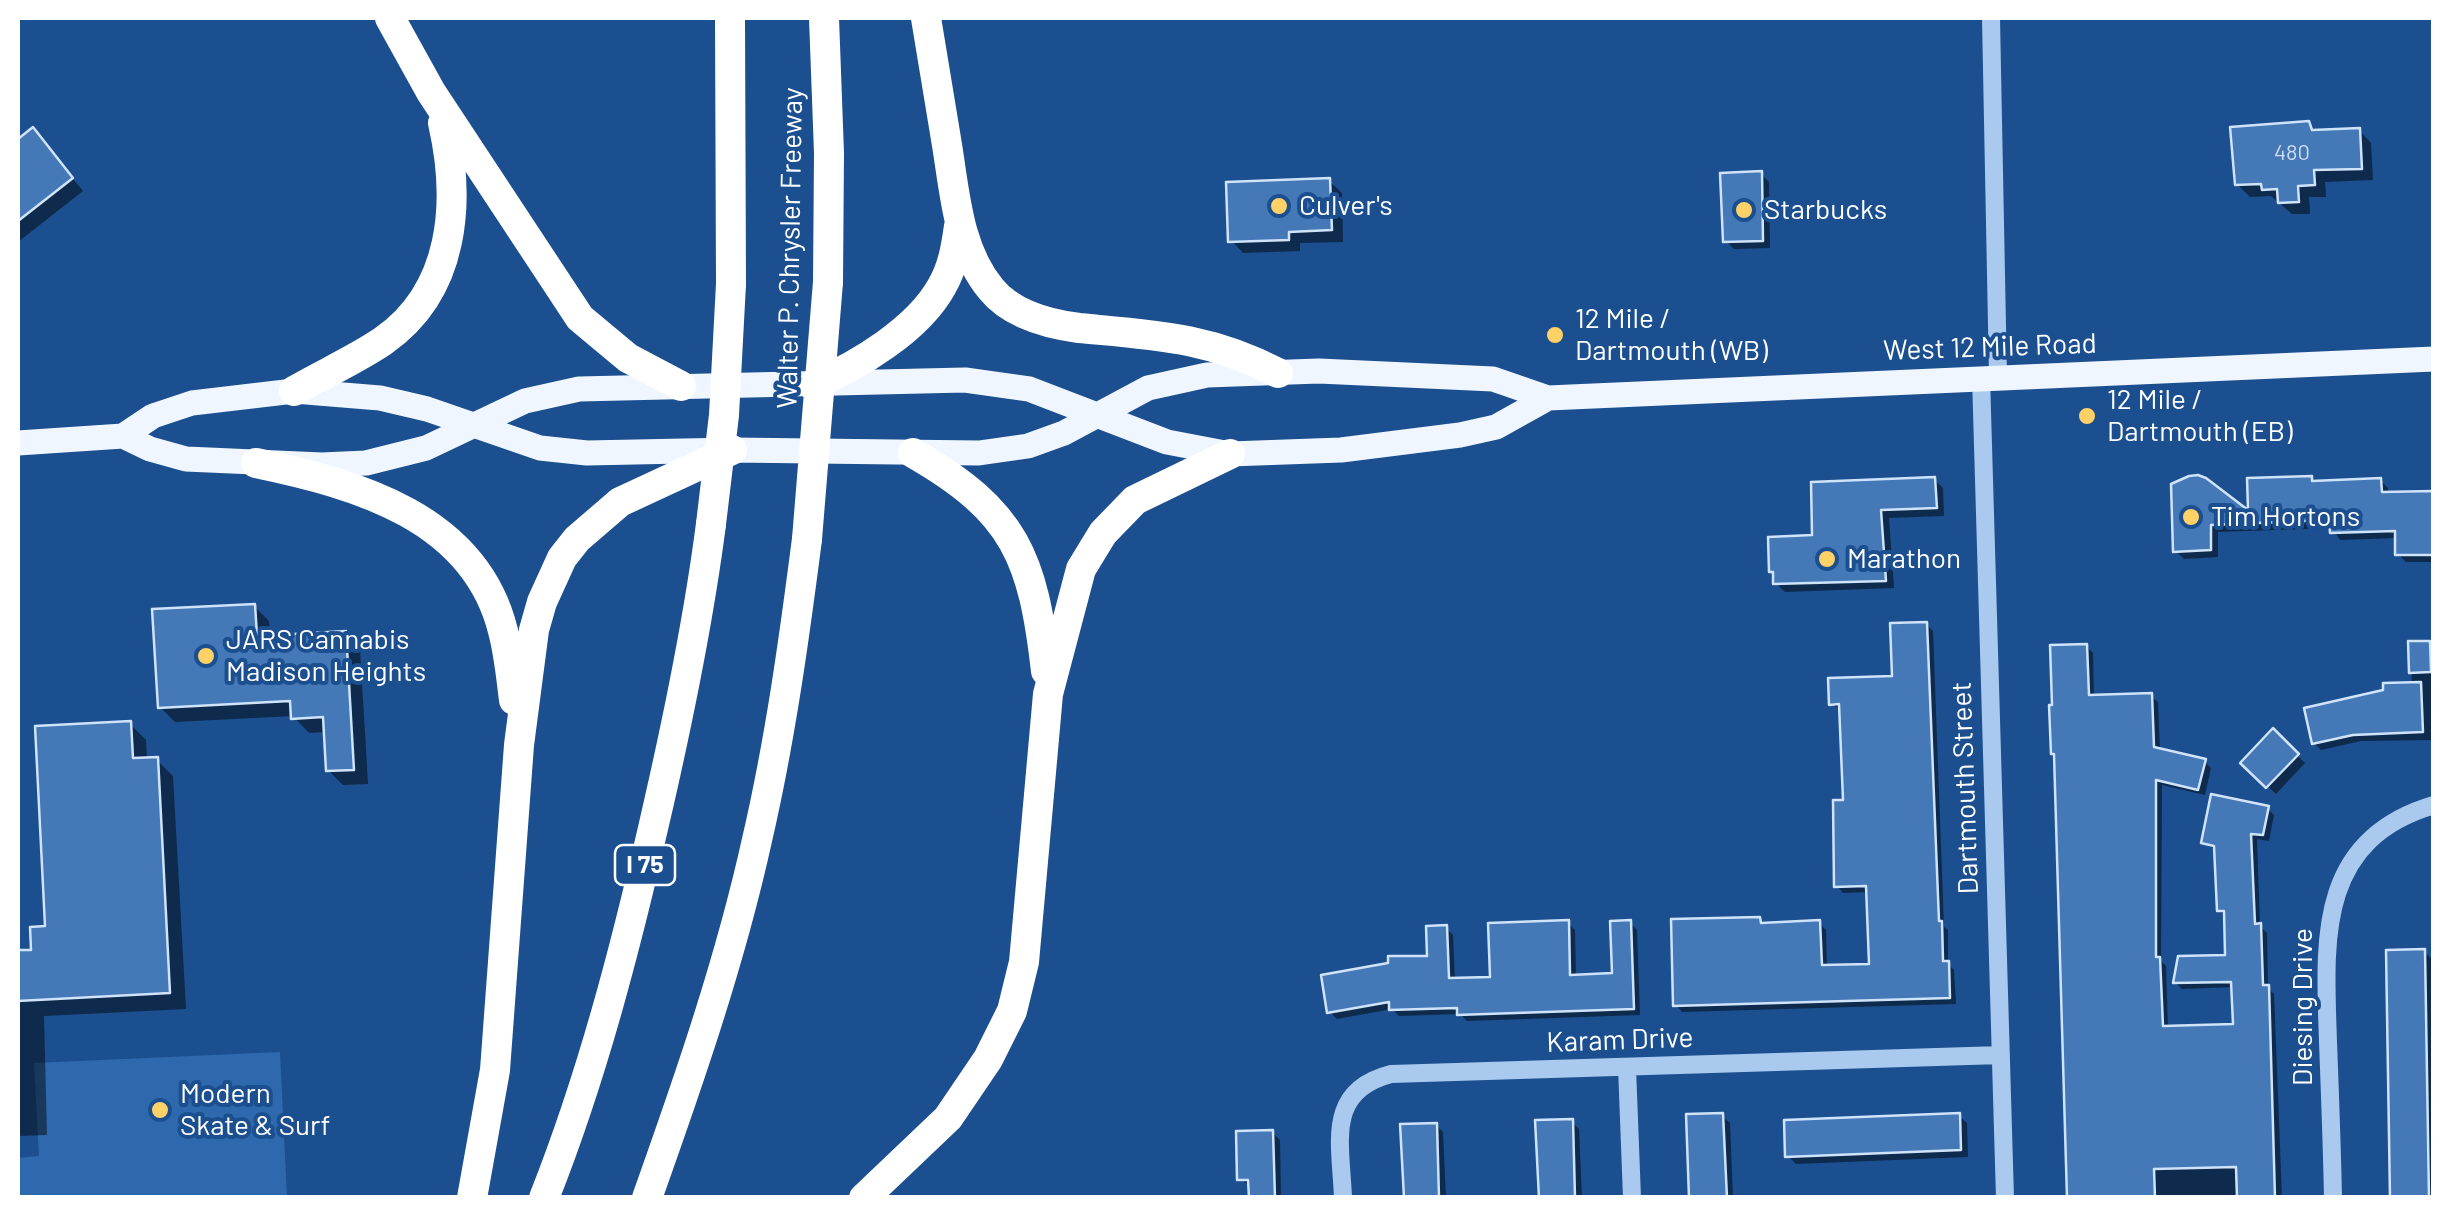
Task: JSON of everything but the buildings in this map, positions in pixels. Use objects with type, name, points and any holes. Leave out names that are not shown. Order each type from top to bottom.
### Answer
[{"type":"highway","points":[[390,18],[431,92],[580,318],[628,358],[681,386]]},
{"type":"highway","name":"I 75","points":[[544,1198],[586,1080],[643,872],[689,662],[711,524],[724,416],[731,284],[730,18]]},
{"type":"highway","name":"Walter P. Chrysler Freeway","points":[[648,1198],[712,1005],[758,838],[782,712],[807,539],[828,282],[824,18]]},
{"type":"highway","points":[[926,18],[959,226],[992,292],[1022,312],[1061,326],[1132,330],[1202,342],[1278,372]]},
{"type":"highway","points":[[294,391],[383,341],[421,304],[436,278],[450,235],[453,193],[446,134],[431,92]]},
{"type":"highway","points":[[813,386],[853,368],[926,308],[942,287],[953,260],[959,226]]},
{"type":"highway","points":[[472,1198],[494,1070],[520,746],[534,630],[550,583],[577,539],[620,502],[732,450]]},
{"type":"highway","points":[[914,453],[958,481],[982,503],[1023,556],[1036,596],[1048,694]]},
{"type":"highway","points":[[864,1198],[948,1118],[988,1059],[1012,1010],[1024,962],[1048,694],[1081,569],[1103,532],[1135,500],[1230,454]]},
{"type":"highway","points":[[256,463],[319,476],[402,507],[456,547],[484,584],[503,630],[520,746]]},
{"type":"main road","name":"West 12 Mile Road","points":[[18,444],[124,436],[152,416],[192,403],[294,391],[380,398],[540,448],[587,453],[914,453],[1028,446],[1064,433],[1148,388],[1207,375],[1397,372],[1494,379],[1548,398],[2434,360]]},
{"type":"main road","name":"West 12 Mile Road","points":[[124,436],[150,450],[186,459],[322,464],[380,460],[426,448],[470,424],[526,401],[579,390],[966,380],[1028,389],[1166,442],[1230,454],[1341,450],[1460,435],[1496,427],[1548,398]]},
{"type":"street","name":"Dartmouth Street","points":[[1990,18],[1989,377],[2006,1198]]},
{"type":"street","name":"Diesing Drive","points":[[2333,1198],[2326,954],[2331,908],[2351,862],[2370,840],[2392,824],[2434,805]]},
{"type":"street","name":"Karam Drive","points":[[1343,1198],[1342,1116],[1355,1090],[1372,1079],[1391,1074],[2001,1055]]},
{"type":"street","points":[[1627,1067],[1632,1198]]},
{"type":"shaded area","name":"Modern Skate & Surf","points":[[280,1052],[287,1197],[18,1197],[18,1158],[39,1156],[34,1063]]},
{"type":"place","name":"Culver's","points":[[1279,206]]},
{"type":"place","name":"Starbucks","points":[[1744,210]]},
{"type":"place","name":"12 Mile / Dartmouth (WB)","points":[[1555,335]]},
{"type":"place","name":"12 Mile / Dartmouth (EB)","points":[[2087,416]]},
{"type":"place","name":"Tim Hortons","points":[[2191,517]]},
{"type":"place","name":"Marathon","points":[[1827,559]]},
{"type":"place","name":"JARS Cannabis Madison Heights","points":[[206,656]]},
{"type":"place","name":"Modern Skate & Surf","points":[[160,1110]]}]
